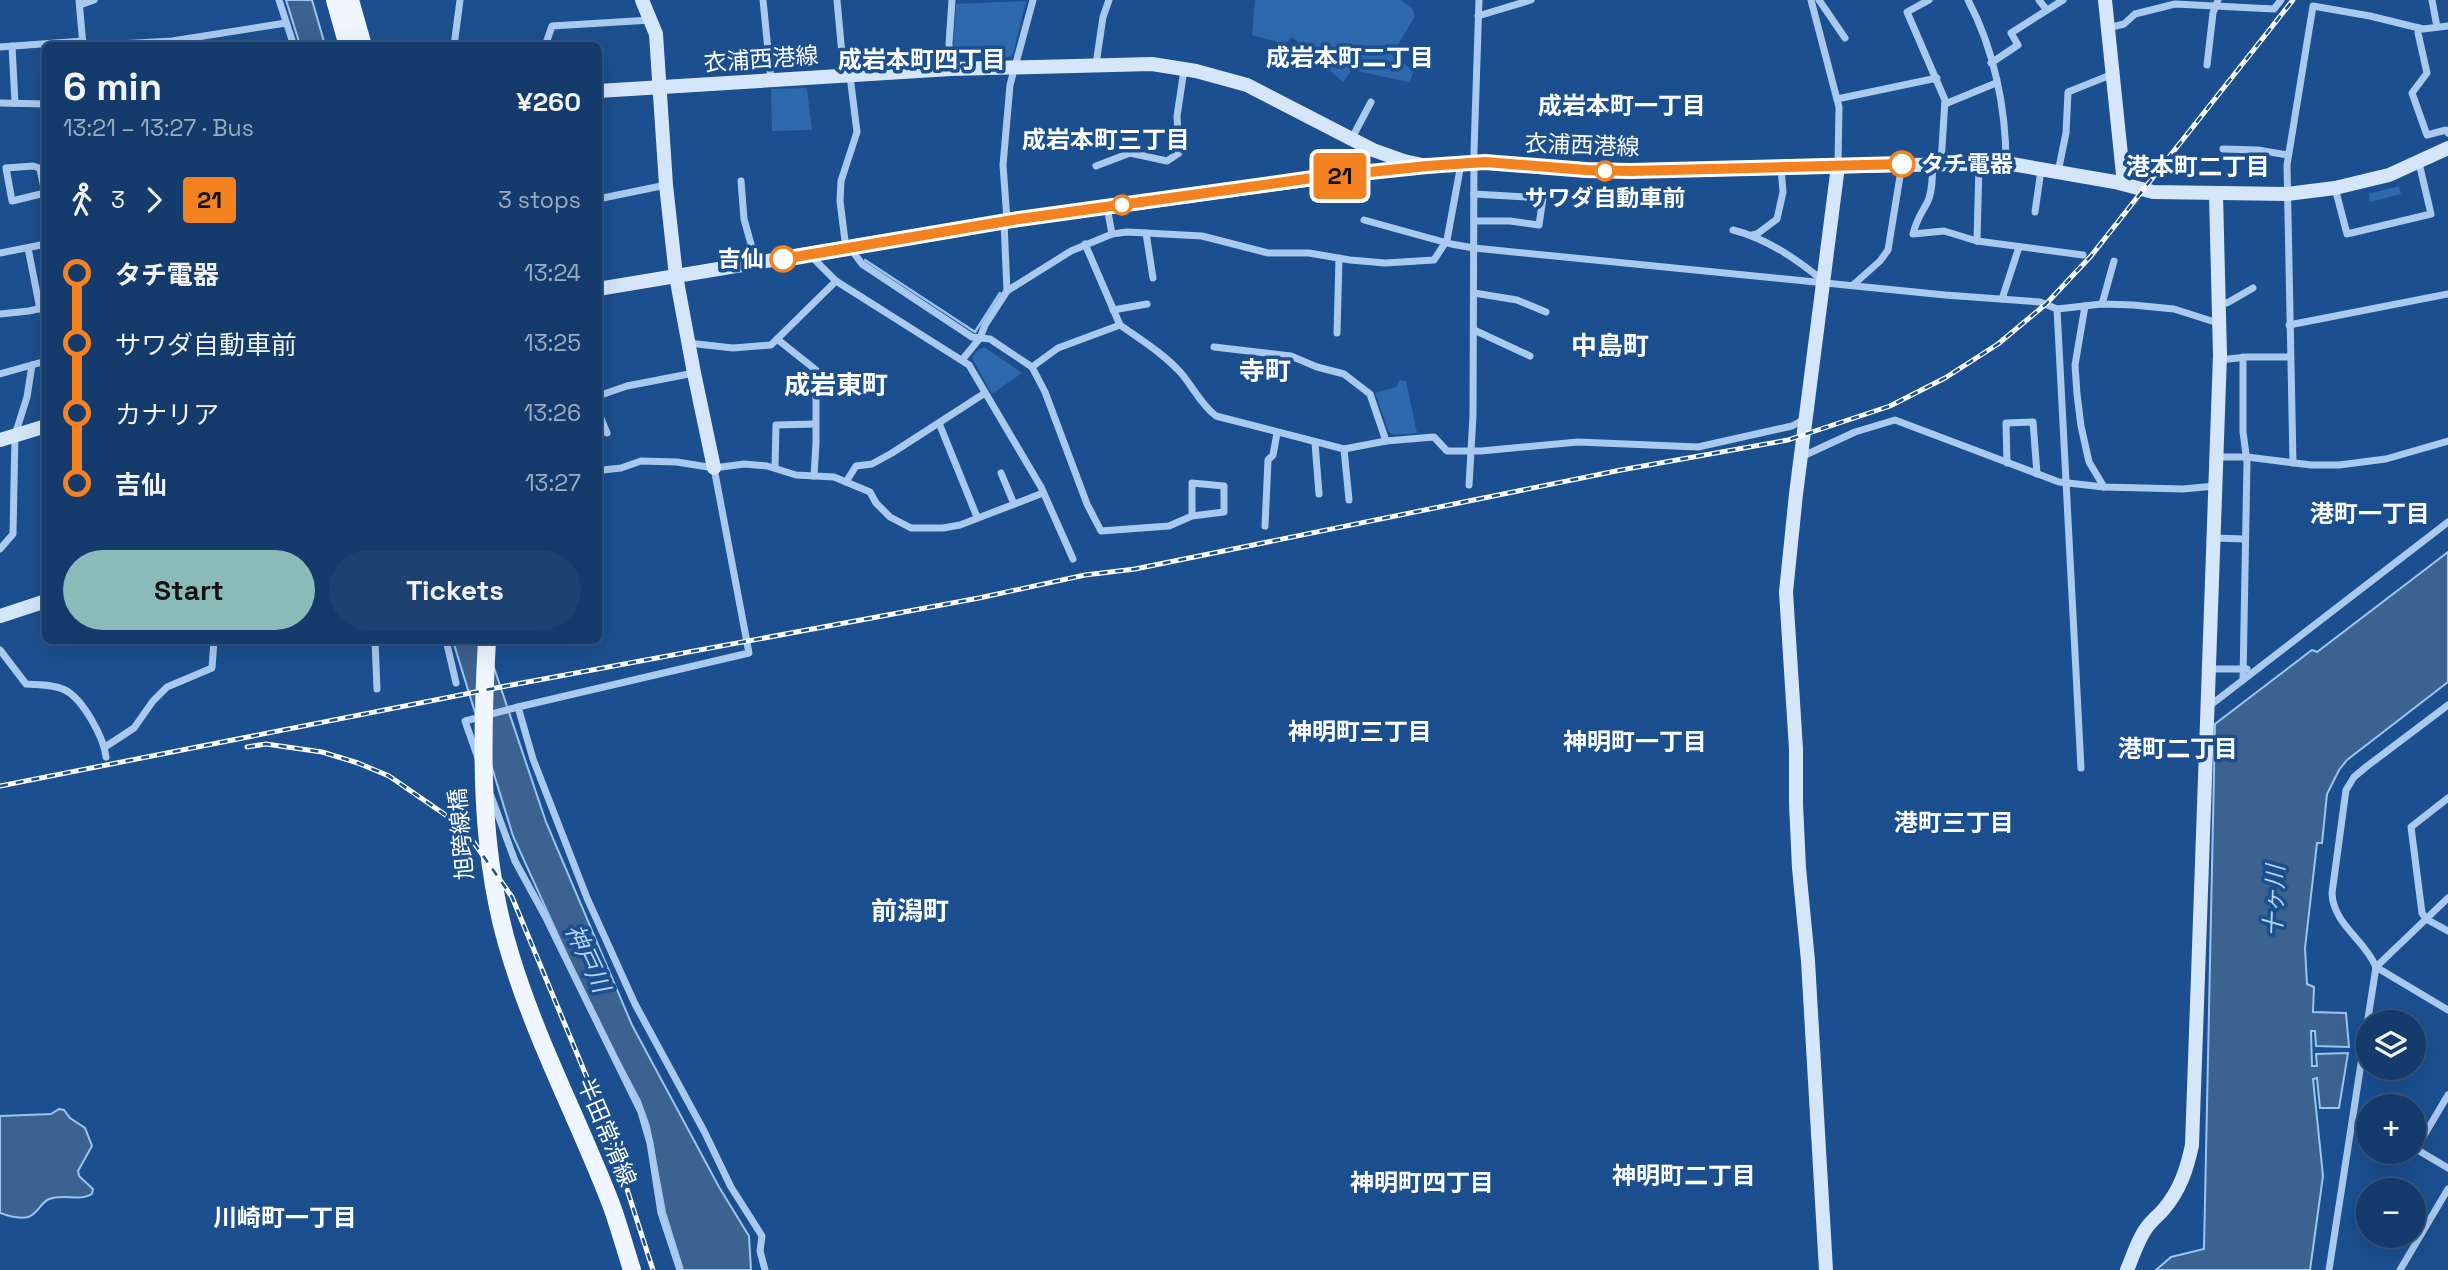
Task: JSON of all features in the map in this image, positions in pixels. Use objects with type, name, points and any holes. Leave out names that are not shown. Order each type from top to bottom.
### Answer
[{"type":"main road","points":[[335,0],[347,42]]},
{"type":"main road","points":[[349,0],[362,42]]},
{"type":"main road","name":"旭跨線橋","points":[[480,644],[481,811],[493,907],[505,957],[528,1017]]},
{"type":"main road","name":"旭跨線橋","points":[[486,644],[485,810],[498,906],[528,1017]]},
{"type":"main road","name":"半田常滑線","points":[[528,1017],[603,1201],[624,1270]]},
{"type":"main road","name":"半田常滑線","points":[[528,1017],[611,1206],[632,1270]]},
{"type":"street","points":[[69,42],[83,41],[80,3],[94,0]]},
{"type":"street","points":[[279,0],[293,42]]},
{"type":"street","points":[[455,42],[460,0]]},
{"type":"street","points":[[642,0],[656,34],[666,185],[676,276],[749,653],[465,721],[507,842],[641,1112],[650,1143],[661,1213],[680,1270]]},
{"type":"street","points":[[763,0],[771,80]]},
{"type":"street","points":[[837,0],[857,132],[840,191],[848,248],[862,264],[972,337],[990,340],[1031,368],[1045,392],[1070,464],[1101,531],[1169,526],[1192,516],[1224,512],[1224,486],[1192,483],[1192,516]]},
{"type":"street","points":[[951,69],[949,44],[953,0]]},
{"type":"street","points":[[1007,291],[1003,165],[1010,85],[1033,0]]},
{"type":"street","points":[[1096,64],[1102,17],[1109,0]]},
{"type":"street","points":[[962,360],[980,338],[985,325],[1007,291],[1085,244],[1112,234],[1127,232],[1202,236],[1268,253],[1308,253],[1385,263],[1434,260],[1445,243],[1468,163],[1479,0]]},
{"type":"street","points":[[1478,16],[1531,0]]},
{"type":"street","points":[[1811,0],[1837,99],[1838,166],[1805,419],[1786,592],[1796,749],[1799,868],[1808,961],[1826,1270]]},
{"type":"street","points":[[1819,0],[1845,38]]},
{"type":"street","points":[[1930,0],[1907,12],[1937,78],[1945,104],[1937,164],[1927,202],[1918,215],[1913,234],[1944,231],[1977,241],[2083,255]]},
{"type":"street","points":[[1968,0],[1987,45],[2004,116],[2006,163]]},
{"type":"street","points":[[2039,0],[2046,9]]},
{"type":"street","points":[[1991,64],[2018,46],[2011,33],[2063,0]]},
{"type":"street","points":[[2105,0],[2123,184]]},
{"type":"street","points":[[2108,28],[2124,24],[2135,14],[2175,4],[2217,3],[2274,9],[2281,0]]},
{"type":"street","points":[[2432,0],[2437,27]]},
{"type":"street","points":[[2207,65],[2217,3]]},
{"type":"street","points":[[2293,463],[2288,155],[2313,6],[2419,28],[2448,26]]},
{"type":"street","points":[[546,42],[552,26],[652,20]]},
{"type":"street","points":[[178,42],[286,23]]},
{"type":"street","points":[[2419,28],[2427,73],[2412,93],[2427,135],[2446,130],[2448,133]]},
{"type":"street","points":[[0,47],[42,44]]},
{"type":"street","points":[[12,46],[15,103]]},
{"type":"street","name":"衣浦西港線","points":[[602,91],[951,69],[1152,64],[1185,69],[1247,85],[1384,154],[1427,166],[1468,163],[1586,170],[2006,163],[2153,192],[2216,194],[2287,194],[2335,188],[2389,175],[2448,148]]},
{"type":"street","points":[[1096,166],[1130,153],[1167,160],[1179,153],[1177,116],[1185,69]]},
{"type":"street","points":[[2058,172],[2066,133],[2068,92],[2112,74]]},
{"type":"street","points":[[1837,99],[1937,78]]},
{"type":"street","points":[[1945,104],[1996,83]]},
{"type":"street","points":[[1352,138],[1371,102]]},
{"type":"street","points":[[0,103],[42,104]]},
{"type":"street","points":[[2223,149],[2259,150],[2288,155]]},
{"type":"street","points":[[1382,171],[1388,166],[1384,154]]},
{"type":"street","points":[[1468,163],[1474,194],[1472,451],[1469,485]]},
{"type":"street","points":[[1977,241],[1979,163]]},
{"type":"street","points":[[2335,188],[2347,234],[2431,214],[2419,163]]},
{"type":"street","points":[[1853,285],[1880,261],[1888,250],[1902,164]]},
{"type":"street","points":[[42,169],[26,166],[6,168],[12,201],[42,194]]},
{"type":"street","points":[[602,288],[1005,221],[1427,166]]},
{"type":"street","points":[[1751,235],[1757,234],[1777,219],[1783,192],[1781,167]]},
{"type":"street","points":[[2035,212],[2041,170]]},
{"type":"street","points":[[741,181],[744,219],[756,263]]},
{"type":"street","points":[[602,198],[666,185]]},
{"type":"street","points":[[1474,194],[1543,198],[1539,225],[1510,221],[1474,221]]},
{"type":"street","points":[[2127,1270],[2147,1226],[2164,1210],[2179,1189],[2188,1168],[2192,1144],[2219,360],[2216,194]]},
{"type":"street","points":[[1107,207],[1112,234]]},
{"type":"street","points":[[1364,220],[1445,243],[1474,248],[2040,302],[2057,309],[2102,304],[2174,309],[2219,323]]},
{"type":"street","points":[[1733,230],[1751,235],[1806,267],[1823,282]]},
{"type":"street","points":[[1146,233],[1153,278]]},
{"type":"street","points":[[1085,244],[1120,325],[1169,361],[1209,411],[1216,416],[1315,443],[1344,449],[1386,441],[1434,437],[1447,451],[1578,442],[1698,447],[1792,426],[1805,419]]},
{"type":"street","points":[[0,253],[42,245]]},
{"type":"street","points":[[2002,299],[2019,247]]},
{"type":"street","points":[[28,248],[42,304]]},
{"type":"street","points":[[810,255],[836,281],[962,360],[974,372],[1044,494],[1073,559]]},
{"type":"street","points":[[1337,333],[1339,258]]},
{"type":"street","points":[[2102,304],[2114,261]]},
{"type":"street","points":[[688,343],[754,348],[771,345],[836,281]]},
{"type":"street","points":[[2218,302],[2227,303],[2253,288]]},
{"type":"street","points":[[1474,293],[1517,300],[1546,312]]},
{"type":"street","points":[[2289,325],[2448,294]]},
{"type":"street","points":[[1113,310],[1147,304]]},
{"type":"street","points":[[2085,306],[2075,365],[2077,394],[2089,462],[2104,487]]},
{"type":"street","points":[[0,314],[42,308]]},
{"type":"street","points":[[2057,309],[2081,768]]},
{"type":"street","points":[[1031,368],[1058,348],[1120,325]]},
{"type":"street","points":[[1474,330],[1530,356]]},
{"type":"street","points":[[777,339],[816,370],[814,476]]},
{"type":"street","points":[[1214,347],[1291,356],[1344,374],[1370,394],[1386,441]]},
{"type":"street","points":[[2243,357],[2243,432],[2247,457],[2243,680]]},
{"type":"street","points":[[2219,360],[2290,357]]},
{"type":"street","points":[[0,374],[42,362]]},
{"type":"street","points":[[0,549],[13,534],[15,435],[27,397],[32,365]]},
{"type":"street","points":[[602,395],[626,386],[694,373]]},
{"type":"street","points":[[846,482],[856,466],[873,464],[985,393]]},
{"type":"street","points":[[1801,457],[1854,432],[1895,420],[2068,484],[2183,489],[2215,486]]},
{"type":"street","points":[[602,421],[607,433]]},
{"type":"street","points":[[939,422],[977,517]]},
{"type":"street","points":[[2007,463],[2006,423],[2033,422],[2037,474]]},
{"type":"street","points":[[775,467],[776,425],[815,424]]},
{"type":"street","points":[[0,440],[42,427]]},
{"type":"street","points":[[1265,526],[1268,460],[1273,455],[1277,433]]},
{"type":"street","points":[[2216,457],[2247,457],[2330,465],[2386,459],[2448,440]]},
{"type":"street","points":[[1315,443],[1319,494]]},
{"type":"street","points":[[1344,449],[1349,500]]},
{"type":"street","points":[[602,471],[641,461],[677,462],[714,468],[744,464],[775,467],[796,475],[834,477],[870,492],[876,503],[890,517],[911,528],[960,525],[1044,494]]},
{"type":"street","points":[[1001,473],[1014,504]]},
{"type":"street","points":[[2208,707],[2448,522]]},
{"type":"street","points":[[2213,538],[2245,539]]},
{"type":"street","points":[[0,616],[42,602]]},
{"type":"street","points":[[105,747],[134,728],[153,701],[167,687],[212,668],[214,644]]},
{"type":"street","points":[[375,644],[377,689]]},
{"type":"street","points":[[447,644],[456,683]]},
{"type":"street","points":[[0,650],[26,684],[50,686],[74,696],[93,724],[105,747],[106,757]]},
{"type":"street","points":[[2209,668],[2243,670],[2264,663]]},
{"type":"street","points":[[2329,1270],[2376,967],[2372,957],[2336,914],[2332,905],[2346,790],[2354,777],[2366,767],[2448,705]]},
{"type":"street","points":[[518,708],[533,759],[587,898],[635,1004],[704,1131],[731,1187],[762,1236],[760,1251],[765,1270]]},
{"type":"street","points":[[2448,797],[2411,827],[2422,913],[2426,919],[2448,931]]},
{"type":"street","points":[[2376,967],[2448,898]]},
{"type":"street","points":[[2376,967],[2448,1010]]},
{"type":"street","points":[[2448,1095],[2416,1149],[2448,1168]]},
{"type":"street","points":[[2400,1270],[2448,1189]]},
{"type":"shaded area","points":[[1255,0],[1401,0],[1412,8],[1415,16],[1392,55],[1414,71],[1409,82],[1352,70],[1343,82],[1292,37],[1285,44],[1252,35]]},
{"type":"shaded area","points":[[1026,1],[1013,54],[993,59],[953,52],[956,4]]},
{"type":"shaded area","points":[[807,88],[812,130],[772,131],[771,89]]},
{"type":"shaded area","points":[[2399,186],[2401,194],[2370,202],[2369,194]]},
{"type":"shaded area","points":[[984,347],[1022,373],[992,394],[972,358]]},
{"type":"shaded area","points":[[1400,380],[1406,381],[1417,433],[1394,435],[1389,432],[1375,393],[1396,387]]},
{"type":"water","points":[[286,0],[312,0],[324,42],[299,42]]},
{"type":"water","name":"十ヶ川","points":[[2448,552],[2448,682],[2347,760],[2327,794],[2322,843],[2317,843],[2305,948],[2307,984],[2314,987],[2313,1012],[2346,1013],[2349,1047],[2316,1046],[2315,1031],[2311,1031],[2312,1066],[2317,1066],[2316,1054],[2348,1053],[2339,1108],[2320,1108],[2317,1078],[2313,1079],[2323,1176],[2310,1270],[2156,1270],[2171,1257],[2204,1249],[2215,724],[2312,650],[2317,652]]},
{"type":"water","name":"神戸川","points":[[454,644],[486,644],[546,822],[632,1025],[719,1187],[749,1236],[751,1270],[683,1270],[665,1212],[649,1126],[640,1101],[591,1008],[513,836]]},
{"type":"water","points":[[59,1109],[64,1110],[70,1118],[85,1128],[92,1146],[78,1171],[79,1176],[93,1189],[92,1194],[49,1199],[28,1217],[0,1213],[0,1116],[51,1114]]},
{"type":"waterway","points":[[865,260],[975,332],[1000,293]]},
{"type":"railway","points":[[0,786],[506,686],[979,598],[1085,575],[1135,569],[1621,470],[1788,440],[1890,406],[1945,378],[1998,344],[2046,304],[2091,256],[2293,0]]},
{"type":"railway","points":[[247,747],[266,744],[322,752],[358,763],[389,776],[463,827],[512,897],[605,1121],[653,1270]]},
{"type":"bus line","name":"21","points":[[783,259],[1019,219],[1313,178],[1427,166],[1485,162],[1630,171],[1902,164]]},
{"type":"place","name":"タチ電器","points":[[1902,164]]},
{"type":"place","name":"サワダ自動車前","points":[[1605,171]]},
{"type":"place","name":"吉仙","points":[[783,259]]},
{"type":"district","name":"成岩本町二丁目","points":[[1350,57]]},
{"type":"district","name":"成岩本町四丁目","points":[[922,59]]},
{"type":"district","name":"成岩本町一丁目","points":[[1622,105]]},
{"type":"district","name":"成岩本町三丁目","points":[[1106,139]]},
{"type":"district","name":"港本町二丁目","points":[[2198,166]]},
{"type":"district","name":"中島町","points":[[1610,346]]},
{"type":"district","name":"寺町","points":[[1265,371]]},
{"type":"district","name":"成岩東町","points":[[836,385]]},
{"type":"district","name":"港町一丁目","points":[[2370,513]]},
{"type":"district","name":"神明町三丁目","points":[[1360,731]]},
{"type":"district","name":"神明町一丁目","points":[[1635,741]]},
{"type":"district","name":"港町二丁目","points":[[2178,748]]},
{"type":"district","name":"港町三丁目","points":[[1954,822]]},
{"type":"district","name":"前潟町","points":[[910,911]]},
{"type":"district","name":"神明町二丁目","points":[[1684,1175]]},
{"type":"district","name":"神明町四丁目","points":[[1422,1182]]},
{"type":"district","name":"川崎町一丁目","points":[[285,1217]]}]
